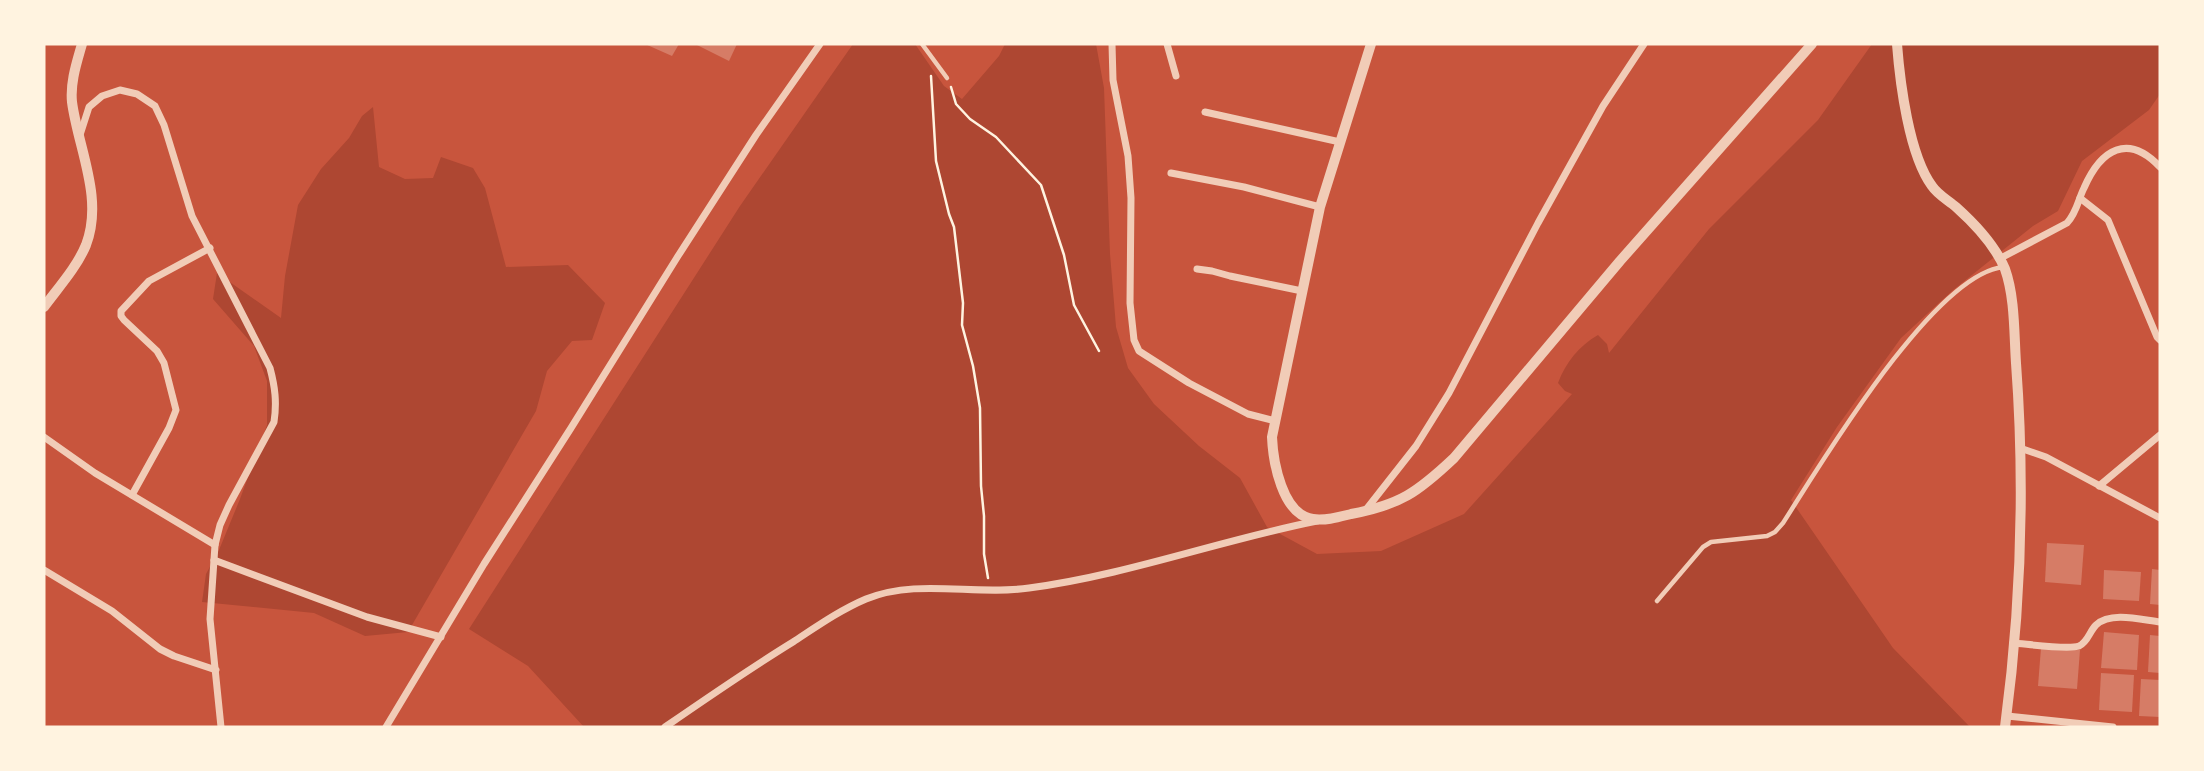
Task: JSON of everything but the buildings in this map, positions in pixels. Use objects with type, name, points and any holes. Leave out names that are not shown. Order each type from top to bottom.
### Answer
[{"type":"street","points":[[44,307],[77,261],[89,234],[91,204],[87,164],[72,101],[73,79],[82,44]]},
{"type":"street","points":[[813,54],[814,44]]},
{"type":"street","points":[[386,727],[484,564],[685,245],[756,135],[820,44]]},
{"type":"street","points":[[1112,44],[1113,80],[1128,156],[1131,198],[1130,303],[1134,340],[1139,351],[1189,383],[1248,414],[1275,421]]},
{"type":"street","points":[[1167,44],[1176,76]]},
{"type":"street","points":[[1327,519],[1310,519],[1297,510],[1285,494],[1277,477],[1272,437],[1320,207],[1371,44]]},
{"type":"street","points":[[1364,512],[1416,446],[1450,393],[1538,223],[1603,106],[1644,44]]},
{"type":"street","points":[[665,727],[774,654],[867,598],[916,589],[1026,589],[1071,581],[1398,502],[1436,475],[1454,458],[1620,261],[1812,44]]},
{"type":"street","points":[[1896,44],[1907,115],[1924,172],[1932,187],[1989,242],[2002,263],[2009,283],[2015,337],[2020,523],[2006,722],[2113,727]]},
{"type":"street","points":[[80,135],[89,107],[102,96],[120,90],[147,99],[160,115],[192,216],[270,368],[275,388],[274,422],[229,505],[215,545],[210,619],[220,727]]},
{"type":"street","points":[[1205,112],[1340,142]]},
{"type":"street","points":[[2002,263],[2067,223],[2073,216],[2083,188],[2098,162],[2116,150],[2136,149],[2150,156],[2160,167]]},
{"type":"street","points":[[1171,173],[1244,187],[1320,207]]},
{"type":"street","points":[[2080,198],[2108,220],[2160,340]]},
{"type":"street","points":[[132,495],[176,410],[164,363],[157,351],[124,320],[121,311],[149,281],[210,248]]},
{"type":"street","points":[[1197,269],[1301,291]]},
{"type":"street","points":[[2099,486],[2160,435]]},
{"type":"street","points":[[44,437],[95,473],[215,545]]},
{"type":"street","points":[[2020,447],[2046,457],[2160,518]]},
{"type":"street","points":[[214,560],[367,617],[441,636]]},
{"type":"street","points":[[44,570],[103,605],[160,649],[216,670]]},
{"type":"street","points":[[2013,643],[2075,647],[2086,641],[2100,622],[2108,619],[2160,622]]},
{"type":"lane","points":[[922,44],[947,78]]},
{"type":"lane","points":[[1657,601],[1703,547],[1711,542],[1767,536],[1775,532],[1897,353],[1937,310],[1976,275],[2002,263]]},
{"type":"path","points":[[932,59],[930,81],[936,161],[954,227],[962,325],[980,408],[981,486],[989,590]]},
{"type":"path","points":[[947,78],[956,104],[970,119],[996,137],[1041,185],[1064,255],[1074,305],[1099,351]]},
{"type":"shaded area","points":[[853,44],[915,44],[944,86],[962,99],[999,56],[1005,44],[1096,44],[1104,88],[1110,254],[1116,327],[1128,368],[1154,404],[1199,446],[1240,478],[1267,527],[1317,554],[1381,551],[1464,514],[1572,394],[1558,383],[1574,355],[1598,335],[1607,344],[1609,353],[1709,229],[1818,120],[1872,44],[2160,44],[2160,94],[2149,110],[2082,161],[2058,211],[2033,226],[1952,291],[1901,338],[1837,427],[1791,500],[1893,648],[1970,727],[584,727],[528,666],[469,629],[740,206]]},
{"type":"shaded area","points":[[373,107],[379,167],[405,179],[433,178],[441,157],[473,168],[485,188],[506,267],[568,265],[605,303],[592,340],[572,341],[547,371],[536,411],[408,632],[365,636],[314,613],[202,602],[206,574],[240,499],[267,425],[267,381],[254,346],[213,299],[217,273],[281,318],[285,276],[298,205],[321,169],[349,138],[362,116]]}]
